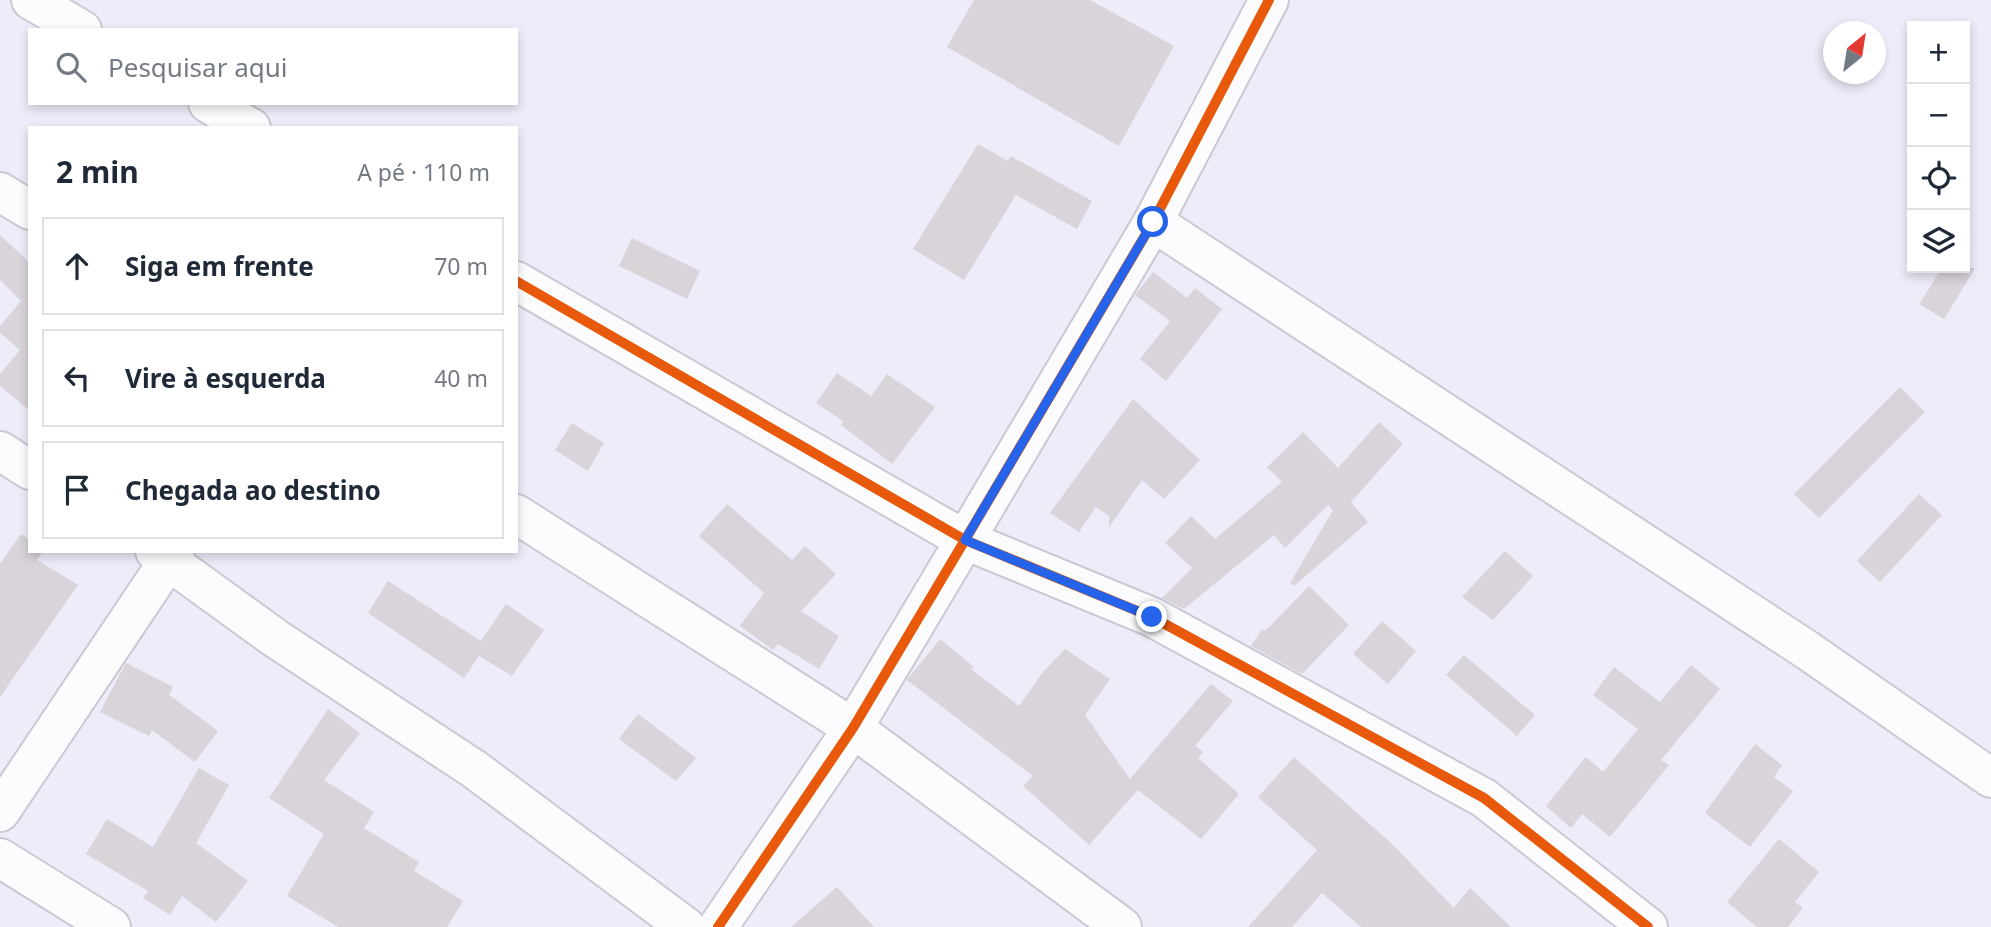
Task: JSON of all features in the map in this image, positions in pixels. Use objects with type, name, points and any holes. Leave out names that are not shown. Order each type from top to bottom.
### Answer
[{"type":"street","points":[[31,0],[79,28]]},
{"type":"street","points":[[718,927],[853,728],[965,540],[1153,222],[1269,0]]},
{"type":"street","points":[[211,105],[248,126]]},
{"type":"street","points":[[0,192],[28,209]]},
{"type":"street","points":[[1153,222],[1795,642],[1991,778]]},
{"type":"street","points":[[518,282],[965,540],[1152,617],[1484,798],[1648,927]]},
{"type":"street","points":[[0,451],[28,469]]},
{"type":"street","points":[[518,515],[853,728],[1122,927]]},
{"type":"street","points":[[0,812],[166,554],[275,638],[474,769],[686,927]]},
{"type":"street","points":[[0,858],[111,927]]},
{"type":"building","points":[[974,0],[1090,0],[1174,46],[1119,146],[947,47]]},
{"type":"building","points":[[978,144],[1008,161],[1011,156],[1092,201],[1077,229],[1016,195],[964,280],[913,249]]},
{"type":"building","points":[[0,235],[28,261],[28,409],[0,386],[0,374],[20,350],[0,333],[0,326],[21,301],[0,280]]},
{"type":"building","points":[[632,238],[700,271],[687,299],[619,266]]},
{"type":"building","points":[[1970,268],[1975,268],[1944,319],[1919,304],[1939,273],[1970,273]]},
{"type":"building","points":[[1153,272],[1187,298],[1195,288],[1222,309],[1166,381],[1140,359],[1170,321],[1135,295]]},
{"type":"building","points":[[837,373],[871,396],[887,374],[935,407],[892,464],[841,425],[843,421],[816,403]]},
{"type":"building","points":[[1900,387],[1925,412],[1819,518],[1794,494]]},
{"type":"building","points":[[1133,399],[1200,460],[1164,499],[1142,480],[1109,527],[1109,516],[1096,507],[1079,532],[1050,513]]},
{"type":"building","points":[[1379,422],[1403,444],[1351,502],[1368,522],[1294,586],[1290,583],[1333,510],[1328,505],[1285,548],[1274,535],[1184,609],[1162,598],[1192,568],[1165,543],[1191,516],[1215,539],[1282,482],[1267,467],[1303,432],[1338,468]]},
{"type":"building","points":[[572,423],[604,443],[588,471],[555,450]]},
{"type":"building","points":[[1919,494],[1942,515],[1880,582],[1857,561]]},
{"type":"building","points":[[727,504],[792,560],[805,546],[836,574],[801,611],[839,636],[819,669],[778,644],[773,650],[740,626],[764,593],[699,536]]},
{"type":"building","points":[[21,534],[28,539],[28,553],[42,553],[37,560],[78,585],[0,697],[0,564]]},
{"type":"building","points":[[1505,551],[1533,576],[1493,620],[1462,597]]},
{"type":"building","points":[[388,581],[481,641],[506,604],[544,630],[512,676],[479,656],[464,678],[368,613]]},
{"type":"building","points":[[1309,586],[1349,625],[1302,674],[1251,646],[1262,629],[1265,631]]},
{"type":"building","points":[[1382,621],[1416,651],[1388,684],[1353,654]]},
{"type":"building","points":[[940,639],[974,667],[971,669],[1019,706],[1043,672],[1065,649],[1110,679],[1085,715],[1130,779],[1211,684],[1233,701],[1195,746],[1203,752],[1198,758],[1239,794],[1201,839],[1138,790],[1089,845],[1023,786],[1033,776],[907,680]]},
{"type":"building","points":[[1464,655],[1535,715],[1517,736],[1446,675]]},
{"type":"building","points":[[126,663],[173,687],[169,695],[218,731],[195,762],[152,730],[149,736],[100,712]]},
{"type":"building","points":[[1691,665],[1720,689],[1661,760],[1669,765],[1610,837],[1582,814],[1571,828],[1546,806],[1586,757],[1603,772],[1638,729],[1593,695],[1614,667],[1660,702]]},
{"type":"building","points":[[328,709],[360,733],[324,780],[374,812],[364,828],[419,862],[414,871],[463,901],[447,927],[338,927],[287,896],[324,834],[269,798]]},
{"type":"building","points":[[638,714],[696,758],[676,781],[619,739]]},
{"type":"building","points":[[1755,744],[1782,765],[1774,777],[1793,791],[1750,847],[1705,813]]},
{"type":"building","points":[[1294,757],[1391,843],[1454,908],[1470,888],[1511,927],[1361,927],[1322,893],[1292,927],[1248,927],[1317,850],[1258,797]]},
{"type":"building","points":[[199,768],[229,785],[196,843],[248,881],[216,922],[182,896],[170,915],[143,898],[148,891],[86,854],[107,819],[153,847]]},
{"type":"building","points":[[1779,839],[1819,872],[1795,902],[1803,908],[1788,927],[1757,927],[1727,902]]},
{"type":"building","points":[[837,887],[874,927],[791,927]]},
{"type":"cycle path","points":[[718,927],[853,728],[965,540],[1153,222],[1269,0]]},
{"type":"cycle path","points":[[518,282],[965,540],[1152,617],[1484,798],[1648,927]]},
{"type":"route","points":[[1152,617],[965,540],[1153,222]]}]
